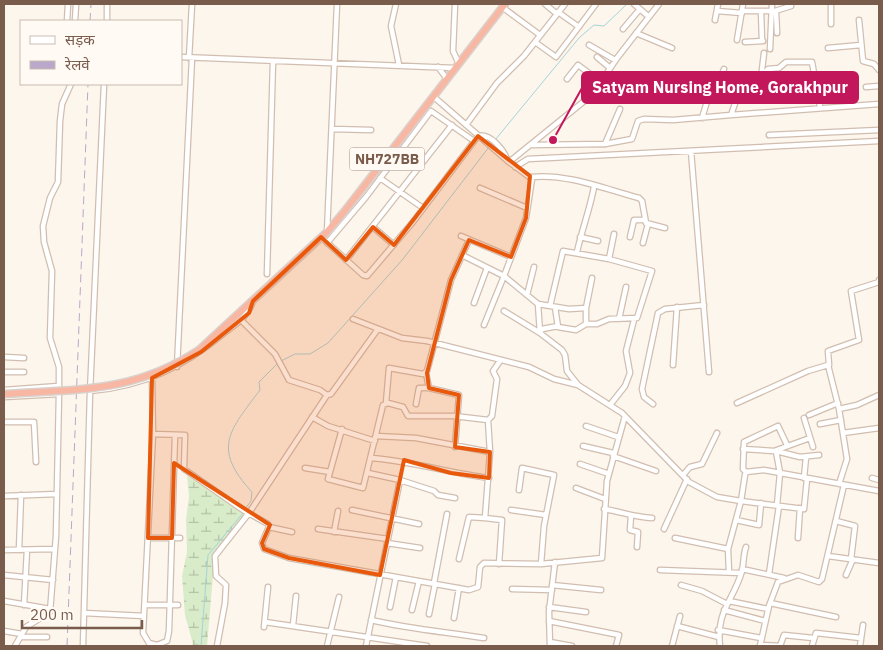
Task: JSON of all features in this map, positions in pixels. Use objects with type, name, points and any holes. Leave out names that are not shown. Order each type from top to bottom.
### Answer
[{"type":"highway","name":"NH727BB","points":[[4,396],[108,387],[144,379],[174,365],[199,350],[327,232],[361,194],[404,141],[447,79],[504,5]]},
{"type":"street","points":[[67,20],[68,4]]},
{"type":"street","points":[[75,20],[76,4]]},
{"type":"street","points":[[107,4],[107,20]]},
{"type":"street","points":[[177,367],[192,4]]},
{"type":"street","points":[[327,232],[337,4]]},
{"type":"street","points":[[396,4],[391,26],[399,65]]},
{"type":"street","points":[[182,57],[457,66],[453,51],[455,4]]},
{"type":"street","points":[[545,4],[579,27]]},
{"type":"street","points":[[466,125],[497,84],[535,42],[565,4]]},
{"type":"street","points":[[535,42],[556,56],[596,4]]},
{"type":"street","points":[[634,4],[648,16]]},
{"type":"street","points":[[506,160],[531,145],[591,96],[615,60],[658,4]]},
{"type":"street","points":[[715,20],[718,4]]},
{"type":"street","points":[[737,40],[743,4]]},
{"type":"street","points":[[772,4],[777,33]]},
{"type":"street","points":[[831,24],[832,4]]},
{"type":"street","points":[[504,5],[540,36]]},
{"type":"street","points":[[717,11],[761,12],[791,6]]},
{"type":"street","points":[[623,29],[640,9]]},
{"type":"street","points":[[770,49],[773,11]]},
{"type":"street","points":[[761,12],[762,41]]},
{"type":"street","points":[[859,20],[863,62],[874,64],[879,70]]},
{"type":"street","points":[[636,33],[672,48]]},
{"type":"street","points":[[745,42],[770,41]]},
{"type":"street","points":[[589,45],[615,60]]},
{"type":"street","points":[[828,48],[861,45]]},
{"type":"street","points":[[761,78],[764,53]]},
{"type":"street","points":[[597,57],[610,68]]},
{"type":"street","points":[[266,274],[273,61]]},
{"type":"street","points":[[731,115],[740,89],[761,78],[768,69],[780,67],[786,62],[812,62],[820,108]]},
{"type":"street","points":[[567,79],[578,65],[601,82]]},
{"type":"street","points":[[437,66],[447,79]]},
{"type":"street","points":[[702,118],[712,85],[718,84],[724,69]]},
{"type":"street","points":[[15,646],[29,625],[48,614],[53,580],[57,494],[59,367],[50,338],[52,271],[44,242],[43,226],[50,198],[58,182],[62,104],[71,85]]},
{"type":"street","points":[[83,646],[90,391],[104,85]]},
{"type":"street","points":[[866,87],[879,86]]},
{"type":"street","points":[[434,97],[478,136],[501,149],[506,160]]},
{"type":"street","points":[[531,145],[605,144],[632,139],[638,121],[644,119],[702,118],[879,104]]},
{"type":"street","points":[[605,144],[620,109]]},
{"type":"street","points":[[327,242],[380,178],[404,141],[432,110],[474,141]]},
{"type":"street","points":[[346,260],[452,125]]},
{"type":"street","points":[[332,129],[371,130]]},
{"type":"street","points":[[769,135],[879,130]]},
{"type":"street","points":[[321,237],[367,276],[394,245],[478,136]]},
{"type":"street","points":[[488,140],[514,167],[531,177],[544,176],[641,199],[646,222],[643,243]]},
{"type":"street","points":[[514,167],[528,159],[879,141]]},
{"type":"street","points":[[691,151],[709,372]]},
{"type":"street","points":[[484,325],[526,218],[531,177]]},
{"type":"street","points":[[380,178],[423,208]]},
{"type":"street","points":[[577,252],[586,215],[590,209],[594,187]]},
{"type":"street","points":[[480,188],[527,208]]},
{"type":"street","points":[[630,237],[634,220],[665,228]]},
{"type":"street","points":[[373,227],[394,245]]},
{"type":"street","points":[[609,259],[614,234]]},
{"type":"street","points":[[461,236],[511,257]]},
{"type":"street","points":[[580,237],[598,240]]},
{"type":"street","points":[[430,388],[426,373],[447,292],[469,240]]},
{"type":"street","points":[[558,326],[552,307],[563,251],[609,259],[652,272],[637,318],[634,320],[626,351],[630,373],[625,386],[610,405]]},
{"type":"street","points":[[462,255],[504,276],[538,304],[552,307],[586,308]]},
{"type":"street","points":[[526,295],[534,267]]},
{"type":"street","points":[[474,303],[487,268]]},
{"type":"street","points":[[586,324],[586,308],[592,278]]},
{"type":"street","points":[[813,638],[786,635],[780,646],[760,646],[768,609],[778,582],[784,578],[798,575],[819,582],[822,579],[836,521],[847,461],[828,351],[859,340],[851,291],[879,282],[879,280]]},
{"type":"street","points":[[619,319],[626,287]]},
{"type":"street","points":[[90,391],[127,386],[177,367],[201,352],[241,320],[249,313],[253,301]]},
{"type":"street","points":[[538,304],[540,333]]},
{"type":"street","points":[[652,404],[644,396],[642,389],[657,317],[662,309],[704,305]]},
{"type":"street","points":[[673,365],[677,308]]},
{"type":"street","points":[[504,311],[540,333],[564,352],[567,371],[578,385]]},
{"type":"street","points":[[353,319],[402,338],[435,343],[529,367],[554,379],[578,385],[625,416],[696,488],[717,497],[737,502],[804,509],[806,457]]},
{"type":"street","points":[[540,333],[542,329],[558,326],[576,330],[586,324],[597,324],[609,319],[634,320]]},
{"type":"street","points":[[241,320],[275,354],[289,380],[320,390],[327,395]]},
{"type":"street","points":[[217,646],[225,603],[226,585],[216,576],[215,556],[327,395],[331,394],[378,329]]},
{"type":"street","points":[[4,357],[24,358]]},
{"type":"street","points":[[485,518],[490,452],[488,420],[492,416],[497,379],[493,371],[500,361]]},
{"type":"street","points":[[737,402],[808,371],[829,365]]},
{"type":"street","points":[[342,429],[328,480],[363,488],[383,405],[386,403],[389,368],[426,373]]},
{"type":"street","points":[[4,372],[24,372]]},
{"type":"street","points":[[152,378],[153,434],[144,633],[148,643],[157,645],[167,641],[170,605],[175,435]]},
{"type":"street","points":[[4,390],[59,386]]},
{"type":"street","points":[[416,404],[419,388],[430,388],[459,395],[460,417],[456,447]]},
{"type":"street","points":[[4,396],[59,394]]},
{"type":"street","points":[[809,415],[839,406],[857,405],[878,397]]},
{"type":"street","points":[[386,403],[403,407],[408,416],[460,417],[488,420]]},
{"type":"street","points":[[269,527],[262,543],[264,549],[289,558],[459,588],[475,589],[480,584],[481,565],[541,564],[602,558],[604,509],[609,474],[625,416]]},
{"type":"street","points":[[312,417],[328,426],[375,438],[416,438],[490,452]]},
{"type":"street","points":[[804,418],[813,447]]},
{"type":"street","points":[[820,424],[841,420]]},
{"type":"street","points":[[4,422],[34,422],[36,462]]},
{"type":"street","points":[[586,426],[618,437]]},
{"type":"street","points":[[729,572],[728,549],[741,501],[746,472],[743,469],[744,442],[777,426],[787,445]]},
{"type":"street","points":[[842,433],[879,428]]},
{"type":"street","points":[[664,529],[690,467],[702,464],[717,433]]},
{"type":"street","points":[[153,434],[186,435],[184,469]]},
{"type":"street","points":[[776,451],[787,445],[810,438]]},
{"type":"street","points":[[583,446],[613,454],[656,471]]},
{"type":"street","points":[[743,449],[776,451],[806,457],[819,455]]},
{"type":"street","points":[[769,574],[780,473],[776,451]]},
{"type":"street","points":[[371,458],[414,462],[450,473],[489,478]]},
{"type":"street","points":[[580,464],[609,474]]},
{"type":"street","points":[[305,468],[330,472]]},
{"type":"street","points":[[520,490],[522,468],[554,474],[546,515],[541,564]]},
{"type":"street","points":[[174,469],[184,469],[268,524],[269,527],[292,532]]},
{"type":"street","points":[[746,472],[764,470],[879,491]]},
{"type":"street","points":[[368,473],[400,480],[434,490],[438,495],[455,498]]},
{"type":"street","points":[[872,478],[879,480]]},
{"type":"street","points":[[366,646],[400,480]]},
{"type":"street","points":[[576,488],[605,499]]},
{"type":"street","points":[[4,496],[57,494]]},
{"type":"street","points":[[19,550],[21,495]]},
{"type":"street","points":[[736,520],[759,525],[761,503]]},
{"type":"street","points":[[798,538],[800,508]]},
{"type":"street","points":[[604,509],[652,518]]},
{"type":"street","points":[[352,510],[419,524]]},
{"type":"street","points":[[511,510],[546,515]]},
{"type":"street","points":[[334,532],[338,511]]},
{"type":"street","points":[[429,614],[447,514]]},
{"type":"street","points":[[631,515],[630,530],[638,532],[636,547]]},
{"type":"street","points":[[459,559],[469,517],[502,520],[499,564]]},
{"type":"street","points":[[836,521],[855,526],[852,559],[846,575]]},
{"type":"street","points":[[318,529],[420,548]]},
{"type":"street","points":[[148,538],[180,538]]},
{"type":"street","points":[[676,538],[728,549]]},
{"type":"street","points":[[720,646],[718,630],[724,610],[742,571],[746,547]]},
{"type":"street","points":[[4,550],[55,549]]},
{"type":"street","points":[[24,606],[27,550]]},
{"type":"street","points":[[828,556],[879,563]]},
{"type":"street","points":[[555,562],[549,607],[550,644],[572,646]]},
{"type":"street","points":[[660,570],[700,573],[742,571],[784,578]]},
{"type":"street","points":[[4,575],[53,580]]},
{"type":"street","points":[[390,608],[396,577]]},
{"type":"street","points":[[412,610],[419,581]]},
{"type":"street","points":[[681,586],[702,590],[728,603],[768,609]]},
{"type":"street","points":[[268,587],[265,624],[293,625],[330,630],[427,646]]},
{"type":"street","points":[[512,589],[552,587],[601,590]]},
{"type":"street","points":[[454,618],[459,588]]},
{"type":"street","points":[[293,625],[296,596]]},
{"type":"street","points":[[327,646],[339,597]]},
{"type":"street","points":[[4,601],[50,609]]},
{"type":"street","points":[[770,603],[836,617]]},
{"type":"street","points":[[145,605],[178,605]]},
{"type":"street","points":[[549,607],[586,612]]},
{"type":"street","points":[[724,610],[765,621]]},
{"type":"street","points":[[84,613],[144,616]]},
{"type":"street","points":[[672,646],[680,616]]},
{"type":"street","points":[[371,620],[412,630],[427,629],[484,638]]},
{"type":"street","points":[[550,621],[619,635],[616,646]]},
{"type":"street","points":[[860,646],[863,625]]},
{"type":"street","points":[[677,626],[719,637]]},
{"type":"street","points":[[718,630],[761,638]]},
{"type":"street","points":[[4,631],[47,637]]},
{"type":"street","points":[[812,646],[816,633],[861,638]]},
{"type":"highlighted area","points":[[478,136],[530,176],[526,218],[511,257],[469,240],[451,280],[427,373],[429,388],[459,395],[455,447],[490,452],[489,478],[451,473],[404,460],[380,575],[289,558],[264,549],[262,543],[270,525],[174,463],[172,538],[148,538],[152,378],[201,352],[249,313],[253,301],[321,237],[346,260],[373,227],[394,245]]},
{"type":"green space","points":[[187,476],[217,493],[245,513],[215,552],[207,646],[192,646],[185,615],[182,576],[187,552],[186,520],[189,496]]},
{"type":"waterway","points":[[495,140],[579,38],[594,25],[604,26],[627,4]]},
{"type":"waterway","points":[[281,361],[295,354],[310,354],[328,343],[403,259],[489,147]]},
{"type":"waterway","points":[[245,509],[251,501],[252,492],[239,477],[232,463],[229,439],[233,428],[260,390],[259,382],[278,363]]},
{"type":"waterway","points":[[201,646],[208,555],[243,513]]},
{"type":"railway","points":[[90,20],[91,4]]},
{"type":"railway","points":[[67,646],[88,85]]},
{"type":"place","name":"Satyam Nursing Home, Gorakhpur","points":[[553,140]]}]
